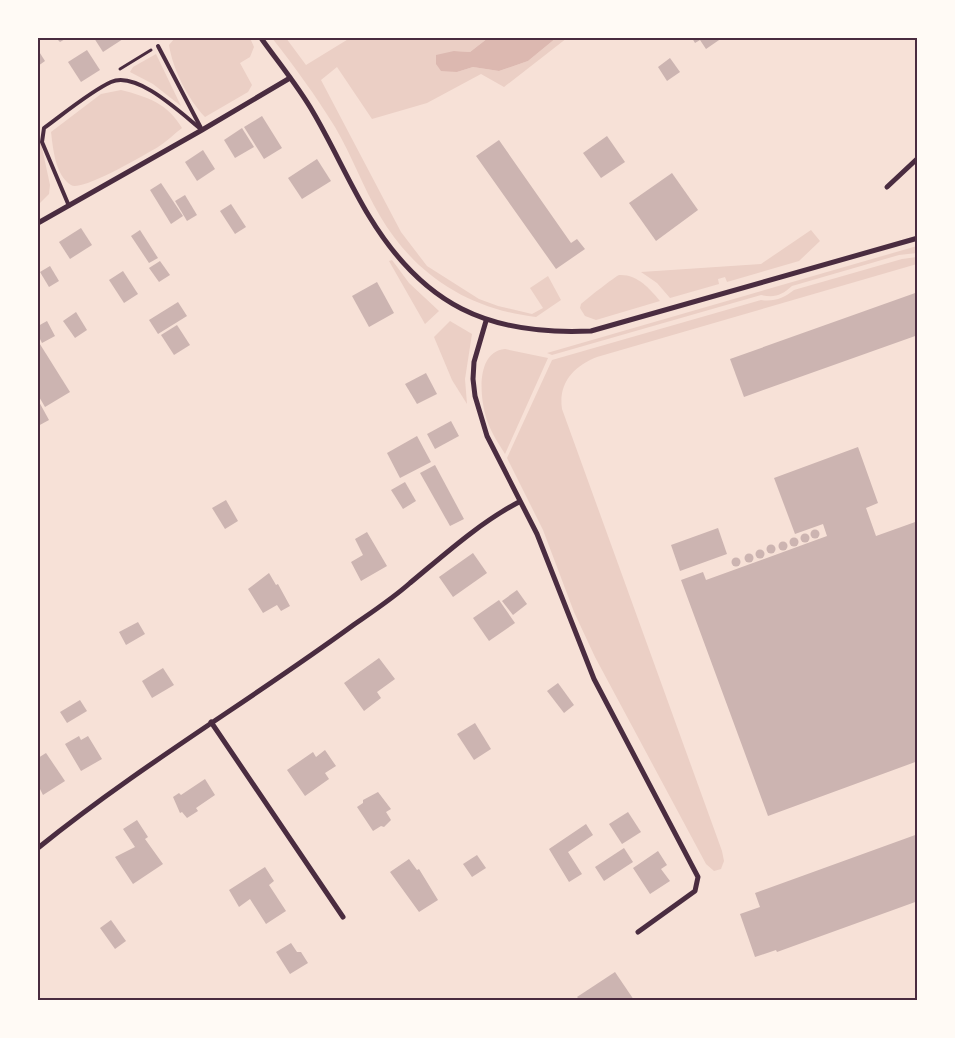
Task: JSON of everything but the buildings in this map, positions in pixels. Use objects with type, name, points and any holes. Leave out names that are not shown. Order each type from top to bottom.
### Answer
[{"type":"street","points":[[261,38],[312,111],[368,214],[391,249],[416,276],[438,295],[456,307],[486,321],[524,329],[568,332],[590,331],[918,238]]},
{"type":"street","points":[[38,223],[290,78]]},
{"type":"street","points":[[887,187],[918,158]]},
{"type":"street","points":[[486,321],[474,362],[475,396],[487,436],[537,534],[594,680],[698,877],[695,891],[638,932]]},
{"type":"street","points":[[38,848],[92,804],[350,628],[494,517],[519,502]]},
{"type":"street","points":[[211,722],[344,918]]},
{"type":"lane","points":[[158,46],[202,130]]},
{"type":"lane","points":[[69,206],[42,142],[44,128],[112,81],[140,83],[169,102],[202,130]]},
{"type":"shaded area","points":[[175,38],[250,38],[254,47],[250,57],[240,63],[252,85],[248,92],[205,117],[187,93],[174,64],[169,45]]},
{"type":"shaded area","points":[[272,38],[286,38],[306,65],[350,38],[488,38],[470,52],[454,51],[457,72],[473,67],[499,71],[528,61],[556,38],[567,38],[504,87],[481,74],[427,103],[372,119],[337,67],[321,80],[401,232],[427,266],[479,299],[498,306],[532,314],[543,308],[530,288],[548,276],[561,300],[536,317],[511,313],[466,297],[446,286],[427,272],[394,237],[380,216],[335,127],[305,81]]},
{"type":"shaded area","points":[[488,38],[556,38],[528,61],[499,71],[473,67],[457,72],[441,71],[436,64],[436,55],[454,51],[470,52]]},
{"type":"shaded area","points":[[156,54],[181,106],[153,84],[130,72],[133,67]]},
{"type":"shaded area","points":[[121,90],[156,102],[170,112],[182,128],[158,147],[113,172],[87,183],[77,186],[71,185],[61,175],[58,168],[51,132],[101,94]]},
{"type":"shaded area","points":[[38,139],[41,143],[50,185],[49,194],[38,205]]},
{"type":"shaded area","points":[[811,230],[820,241],[799,261],[727,282],[725,277],[718,279],[719,284],[670,298],[657,283],[641,272],[761,264]]},
{"type":"shaded area","points":[[917,246],[917,253],[899,255],[792,286],[778,295],[761,295],[552,355],[547,353]]},
{"type":"shaded area","points":[[917,257],[917,264],[597,357],[581,365],[565,383],[561,400],[562,409],[722,851],[724,861],[721,869],[714,871],[706,864],[595,657],[574,612],[543,530],[507,458],[552,360],[761,300],[779,299],[794,290],[902,259]]},
{"type":"shaded area","points":[[392,260],[409,283],[439,311],[425,324],[389,261]]},
{"type":"shaded area","points":[[619,275],[637,279],[660,301],[596,320],[585,316],[580,308],[581,304]]},
{"type":"shaded area","points":[[450,321],[472,334],[465,379],[467,404],[452,380],[434,337]]},
{"type":"shaded area","points":[[505,349],[548,358],[505,454],[485,414],[482,379],[488,359],[495,352]]}]
